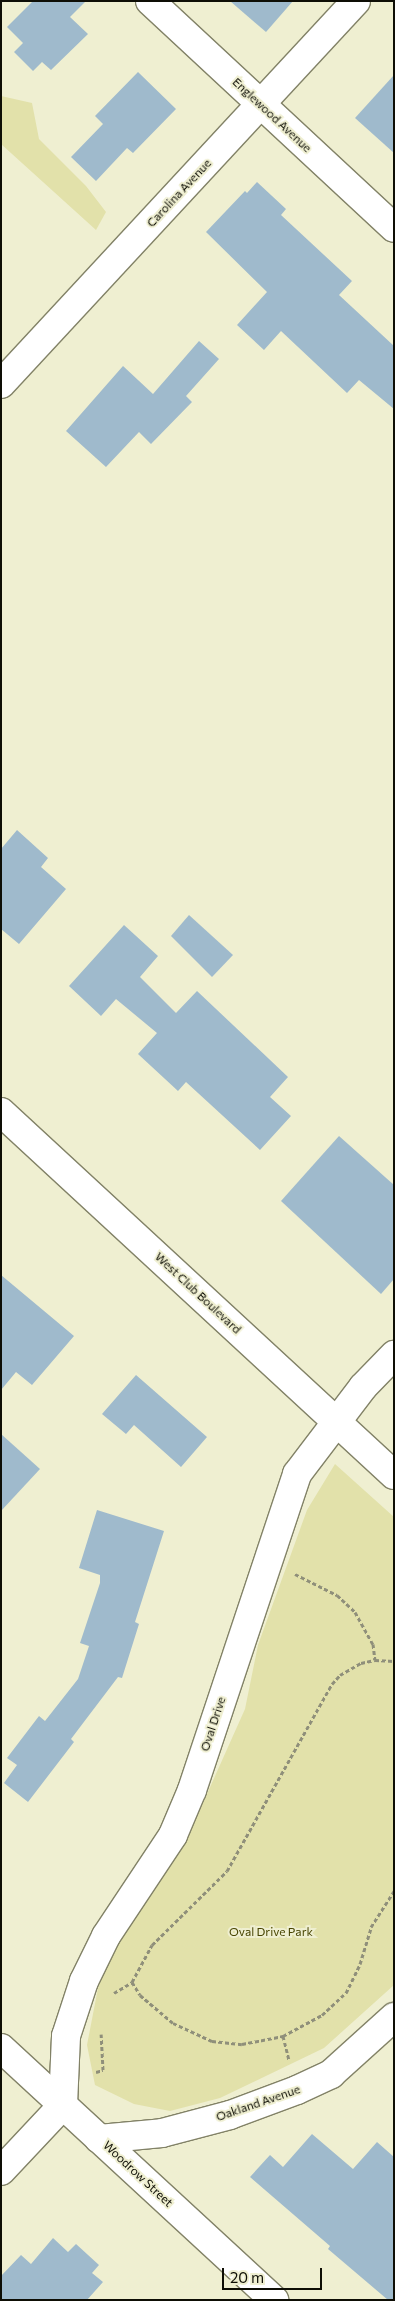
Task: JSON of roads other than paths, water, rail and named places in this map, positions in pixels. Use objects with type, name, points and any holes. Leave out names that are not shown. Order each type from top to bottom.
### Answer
[{"type":"street","name":"Englewood Avenue","points":[[150,1],[394,228]]},
{"type":"street","name":"Carolina Avenue","points":[[1,384],[356,1]]},
{"type":"street","name":"West Club Boulevard","points":[[1,1112],[394,1475]]},
{"type":"street","name":"Oval Drive","points":[[63,2105],[66,2036],[84,1981],[106,1936],[173,1835],[192,1790],[297,1474],[336,1421],[394,1355]]},
{"type":"street","name":"Oakland Avenue","points":[[99,2139],[162,2133],[230,2114],[297,2090],[331,2074],[394,2017]]},
{"type":"street","name":"Woodrow Street","points":[[1,2048],[274,2300]]},
{"type":"street","points":[[1,2171],[63,2105]]},
{"type":"park label","name":"Oval Drive Park","points":[[271,1932]]}]
